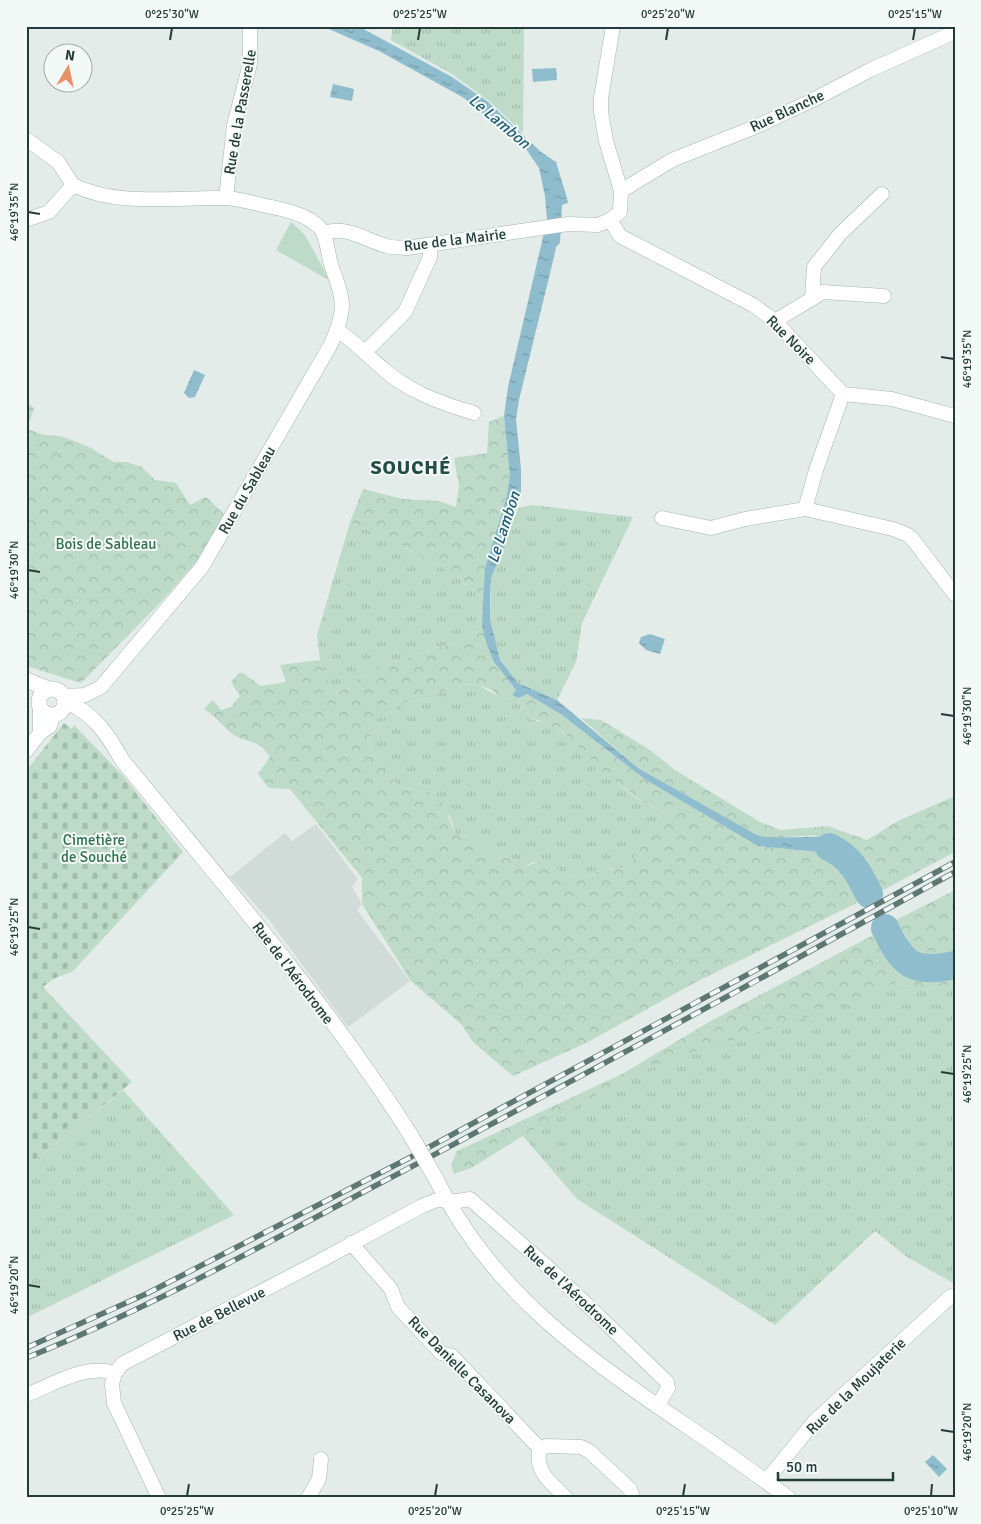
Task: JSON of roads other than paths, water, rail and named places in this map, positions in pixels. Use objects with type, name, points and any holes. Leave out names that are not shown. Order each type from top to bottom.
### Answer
[{"type":"street","name":"Rue de la Passerelle","points":[[226,198],[234,126],[250,64],[250,26]]},
{"type":"street","points":[[610,220],[620,212],[621,191],[606,141],[601,112],[601,98],[613,26]]},
{"type":"street","name":"Rue Blanche","points":[[621,191],[672,160],[763,123],[813,100],[870,70],[955,32]]},
{"type":"street","points":[[26,139],[58,162],[73,185],[87,192],[153,199],[226,198],[302,216],[323,233]]},
{"type":"street","points":[[26,220],[49,212],[73,185]]},
{"type":"street","points":[[812,298],[814,267],[840,234],[882,194]]},
{"type":"street","name":"Rue de la Mairie","points":[[323,233],[334,229],[346,231],[389,246],[430,246],[568,224],[598,225],[610,220]]},
{"type":"street","name":"Rue Noire","points":[[610,220],[620,236],[753,305],[775,321],[843,394]]},
{"type":"street","name":"Rue du Sableau","points":[[53,705],[85,695],[101,687],[202,567],[235,512],[337,330],[343,310],[342,297],[323,233]]},
{"type":"street","points":[[366,351],[405,312],[430,257],[430,246]]},
{"type":"street","points":[[775,321],[823,292],[884,296]]},
{"type":"street","points":[[337,330],[366,351],[382,368],[430,399],[474,412]]},
{"type":"street","points":[[805,509],[816,470],[843,394],[892,398],[955,416]]},
{"type":"street","points":[[662,518],[711,528],[745,519],[805,509],[893,529],[908,535],[955,595]]},
{"type":"street","points":[[26,680],[49,689],[58,690],[40,733],[26,751]]},
{"type":"street","name":"Rue de l'Aérodrome","points":[[26,689],[82,721],[122,760],[275,947],[367,1068],[410,1134],[446,1200],[481,1253],[529,1307],[588,1357],[788,1498]]},
{"type":"street","name":"Rue de l'Aérodrome","points":[[446,1200],[458,1202],[470,1199],[482,1207],[663,1377],[668,1382],[668,1388],[658,1405]]},
{"type":"street","name":"Rue de Bellevue","points":[[115,1373],[132,1358],[316,1264],[351,1243],[422,1206],[437,1200],[446,1200]]},
{"type":"street","name":"Rue Danielle Casanova","points":[[351,1243],[390,1289],[398,1307],[441,1353],[452,1356],[540,1448]]},
{"type":"street","name":"Rue de la Moujaterie","points":[[766,1481],[814,1422],[951,1296]]},
{"type":"street","points":[[26,1395],[89,1370],[103,1368],[115,1373],[112,1384],[114,1403],[159,1498]]},
{"type":"street","points":[[566,1498],[539,1470],[537,1457],[540,1448],[547,1446],[581,1447],[590,1451],[630,1489],[633,1498]]},
{"type":"street","points":[[308,1498],[319,1479],[321,1459]]},
{"type":"water","points":[[322,26],[358,26],[452,77],[487,101],[541,152],[556,162],[567,198],[568,203],[562,205],[560,243],[556,247],[516,419],[521,469],[521,493],[507,540],[491,578],[490,619],[500,660],[518,683],[557,700],[638,768],[757,835],[771,837],[818,837],[832,839],[845,844],[855,853],[862,868],[853,872],[819,852],[758,846],[646,780],[562,715],[527,694],[519,698],[512,695],[516,690],[494,662],[487,645],[482,626],[483,599],[485,568],[506,499],[510,477],[504,416],[508,387],[547,220],[545,196],[539,168],[526,149],[464,98],[379,51]]},
{"type":"water","points":[[556,68],[557,80],[533,82],[532,69]]},
{"type":"water","points":[[333,84],[354,89],[352,101],[330,97]]},
{"type":"water","points":[[194,370],[205,375],[195,397],[189,398],[184,393]]},
{"type":"water","points":[[650,634],[665,639],[660,654],[646,650],[639,643],[641,637]]},
{"type":"water","points":[[905,948],[921,961],[955,958],[955,971],[920,974],[906,968],[891,955]]},
{"type":"water","points":[[933,1455],[947,1469],[939,1477],[925,1462]]},
{"type":"waterway","name":"Le Lambon","points":[[829,847],[849,861],[869,894]]},
{"type":"waterway","name":"Le Lambon","points":[[885,928],[898,951],[911,964],[929,968],[955,965]]},
{"type":"railway","points":[[26,1348],[148,1293],[409,1158],[955,862]]},
{"type":"railway","points":[[26,1358],[114,1320],[244,1256],[591,1071],[955,872]]},
{"type":"district","name":"SOUCHÉ","points":[[411,467]]},
{"type":"park label","name":"Bois de Sableau","points":[[106,544]]},
{"type":"park label","name":"Cimetière de Souché","points":[[94,848]]}]
